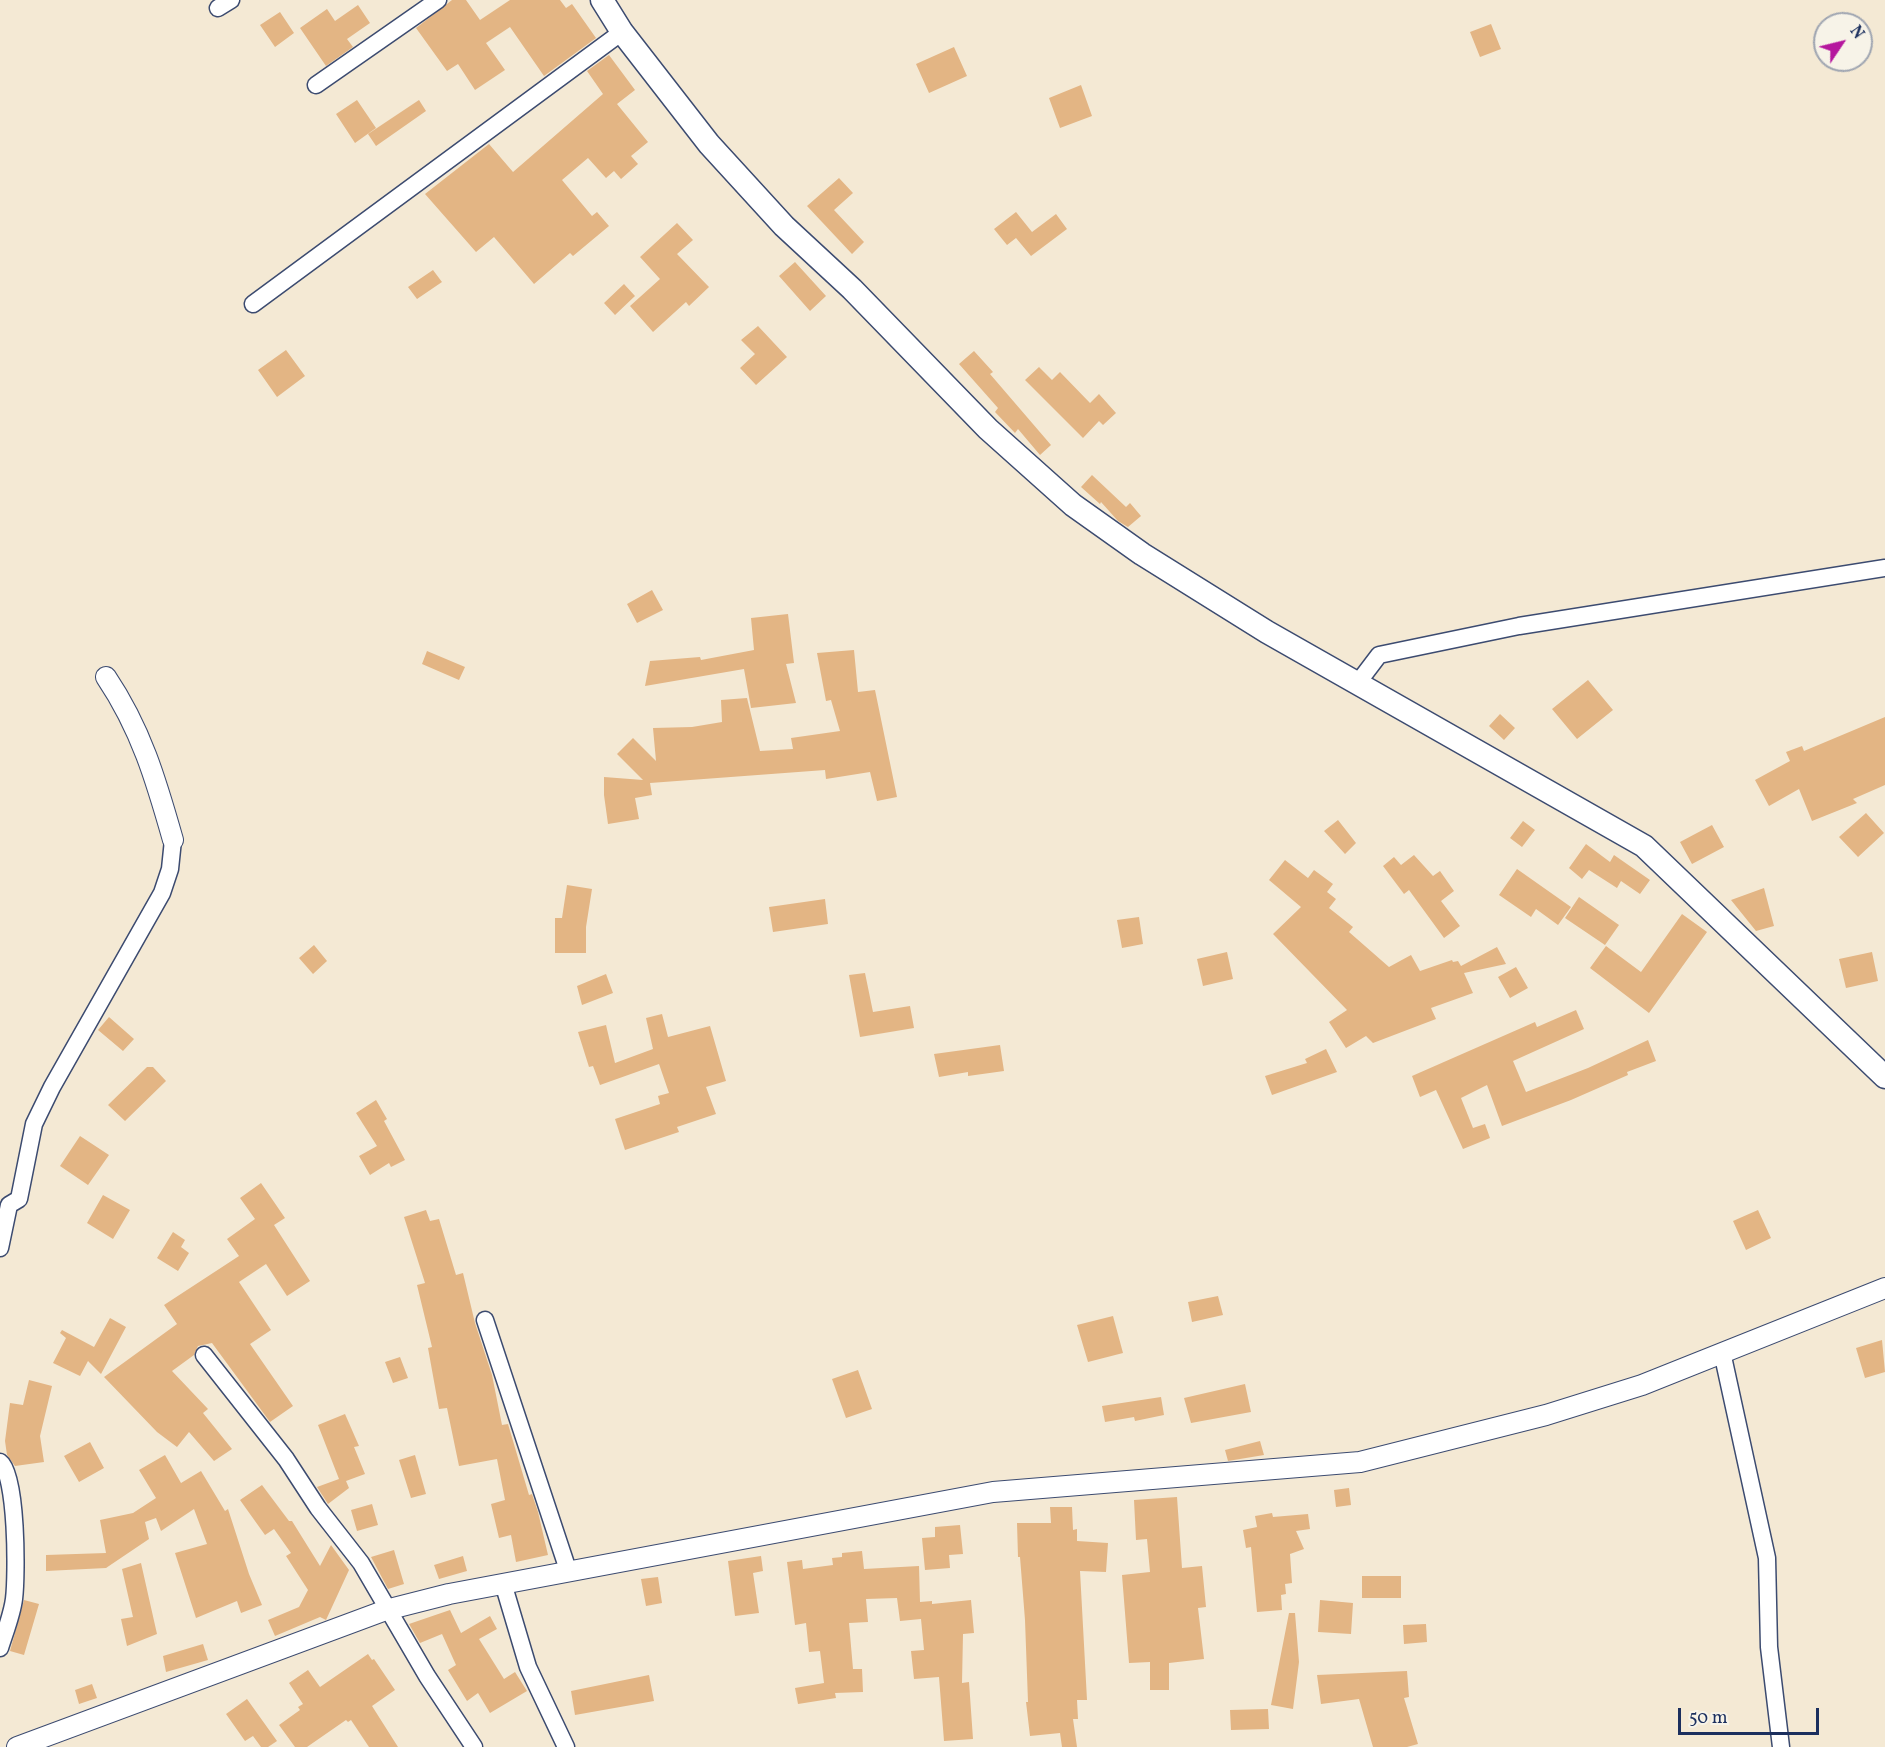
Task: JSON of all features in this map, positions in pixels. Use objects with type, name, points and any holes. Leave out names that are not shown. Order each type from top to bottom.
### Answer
[{"type":"main road","points":[[602,0],[622,32],[709,144],[783,226],[852,289],[988,429],[1064,497],[1142,554],[1357,684],[1644,846],[1885,1077]]},
{"type":"street","points":[[316,84],[438,0]]},
{"type":"street","points":[[253,304],[622,32]]},
{"type":"street","points":[[1357,684],[1379,655],[1519,626],[1885,568]]},
{"type":"street","points":[[0,1248],[9,1205],[19,1199],[34,1124],[52,1087],[162,894],[170,869],[174,840],[144,746],[127,708],[106,677]]},
{"type":"street","points":[[17,1747],[387,1610],[568,1570],[993,1492],[1360,1462],[1546,1415],[1642,1385],[1885,1288]]},
{"type":"street","points":[[484,1320],[568,1570]]},
{"type":"street","points":[[1722,1352],[1767,1558],[1769,1647],[1781,1747]]},
{"type":"street","points":[[204,1354],[286,1459],[318,1508],[361,1563],[387,1610],[474,1747]]},
{"type":"street","points":[[0,1462],[6,1466],[13,1496],[14,1599],[0,1648]]},
{"type":"street","points":[[503,1583],[528,1667],[566,1747]]},
{"type":"building","points":[[452,0],[466,0],[480,20],[510,0],[560,0],[566,8],[572,4],[596,38],[544,76],[510,27],[486,43],[505,70],[475,90],[458,64],[447,71],[416,28]]},
{"type":"building","points":[[358,5],[370,23],[347,39],[353,47],[326,66],[300,28],[327,9],[335,21]]},
{"type":"building","points":[[280,12],[294,33],[275,47],[260,25]]},
{"type":"building","points":[[1491,24],[1501,49],[1480,57],[1470,32]]},
{"type":"building","points":[[954,47],[967,76],[929,93],[916,64]]},
{"type":"building","points":[[609,55],[635,90],[617,104],[648,142],[631,156],[638,164],[621,179],[614,171],[606,178],[588,158],[562,180],[592,216],[597,212],[609,226],[573,256],[570,253],[534,284],[494,237],[476,252],[425,194],[489,144],[513,172],[603,94],[587,71]]},
{"type":"building","points":[[1081,85],[1092,116],[1060,128],[1049,98]]},
{"type":"building","points":[[357,100],[376,128],[355,143],[336,114]]},
{"type":"building","points":[[419,100],[426,111],[376,146],[368,134]]},
{"type":"building","points":[[839,178],[853,193],[834,210],[864,242],[852,254],[807,206]]},
{"type":"building","points":[[1016,212],[1032,232],[1056,214],[1067,229],[1031,256],[1016,238],[1007,245],[994,229]]},
{"type":"building","points":[[677,223],[693,240],[677,254],[709,287],[689,306],[686,302],[653,332],[630,306],[660,279],[640,257]]},
{"type":"building","points":[[795,262],[826,296],[810,311],[779,276]]},
{"type":"building","points":[[433,270],[442,282],[417,299],[408,287]]},
{"type":"building","points":[[624,284],[635,296],[615,315],[604,303]]},
{"type":"building","points":[[758,326],[787,357],[756,385],[740,368],[755,354],[741,340]]},
{"type":"building","points":[[286,350],[305,376],[277,397],[258,370]]},
{"type":"building","points":[[974,351],[993,372],[990,374],[1051,445],[1040,455],[1018,429],[1015,433],[995,412],[998,408],[959,364]]},
{"type":"building","points":[[1039,367],[1052,380],[1060,372],[1090,403],[1099,394],[1116,413],[1103,425],[1099,421],[1083,438],[1025,380]]},
{"type":"building","points":[[1092,475],[1126,507],[1130,503],[1141,516],[1128,527],[1118,521],[1101,502],[1100,504],[1081,487]]},
{"type":"building","points":[[652,590],[663,610],[637,623],[627,604]]},
{"type":"building","points":[[788,614],[794,663],[786,664],[796,703],[751,708],[744,669],[645,686],[650,661],[700,657],[701,660],[754,650],[751,618]]},
{"type":"building","points":[[854,650],[858,692],[875,690],[897,797],[877,801],[870,772],[826,779],[825,770],[650,783],[652,795],[635,798],[639,819],[608,824],[604,777],[643,780],[617,754],[633,738],[656,761],[653,728],[692,727],[722,722],[721,700],[747,698],[760,751],[793,749],[791,738],[840,731],[831,700],[826,701],[817,653]]},
{"type":"building","points":[[427,651],[465,667],[459,680],[422,664]]},
{"type":"building","points":[[1588,680],[1613,710],[1577,739],[1552,709]]},
{"type":"building","points":[[1500,714],[1515,728],[1504,740],[1489,726]]},
{"type":"building","points":[[1885,717],[1885,785],[1853,799],[1857,803],[1812,821],[1799,789],[1769,806],[1755,780],[1790,761],[1786,752],[1802,746],[1804,751]]},
{"type":"building","points":[[1866,813],[1884,833],[1858,857],[1839,837]]},
{"type":"building","points":[[1338,820],[1356,843],[1345,854],[1324,831]]},
{"type":"building","points":[[1523,821],[1535,830],[1522,847],[1510,838]]},
{"type":"building","points":[[1712,825],[1724,847],[1692,864],[1680,842]]},
{"type":"building","points":[[1586,844],[1610,862],[1614,855],[1650,880],[1640,894],[1621,881],[1617,888],[1589,870],[1582,879],[1569,868]]},
{"type":"building","points":[[1414,855],[1433,876],[1440,871],[1454,891],[1441,901],[1460,926],[1444,938],[1409,890],[1404,894],[1383,866],[1394,857],[1401,865]]},
{"type":"building","points":[[1285,860],[1308,878],[1314,870],[1333,884],[1327,892],[1336,899],[1329,908],[1353,927],[1349,932],[1389,967],[1411,955],[1420,971],[1452,960],[1453,962],[1458,961],[1461,966],[1497,947],[1506,964],[1464,973],[1473,993],[1431,1008],[1436,1019],[1373,1043],[1366,1036],[1346,1048],[1329,1022],[1347,1010],[1273,934],[1301,907],[1269,880]]},
{"type":"building","points":[[1517,869],[1571,907],[1558,925],[1536,909],[1531,917],[1499,895]]},
{"type":"building","points":[[567,885],[592,889],[586,927],[586,953],[555,953],[555,918],[562,918]]},
{"type":"building","points":[[1764,888],[1774,926],[1756,931],[1731,900]]},
{"type":"building","points":[[1579,897],[1619,925],[1605,945],[1565,918]]},
{"type":"building","points":[[825,899],[828,924],[773,932],[769,907]]},
{"type":"building","points":[[1682,914],[1707,932],[1649,1013],[1590,968],[1606,946],[1641,972]]},
{"type":"building","points":[[1139,917],[1143,944],[1122,948],[1117,920]]},
{"type":"building","points":[[314,945],[327,961],[313,974],[299,958]]},
{"type":"building","points":[[1227,952],[1233,979],[1203,986],[1197,959]]},
{"type":"building","points":[[1872,952],[1878,981],[1846,988],[1839,959]]},
{"type":"building","points":[[1516,967],[1528,988],[1510,998],[1498,977]]},
{"type":"building","points":[[865,973],[873,1012],[910,1006],[914,1028],[860,1037],[849,975]]},
{"type":"building","points":[[606,974],[613,993],[582,1005],[577,986]]},
{"type":"building","points":[[1576,1010],[1584,1029],[1513,1061],[1526,1092],[1588,1068],[1648,1040],[1656,1061],[1627,1072],[1628,1075],[1571,1100],[1502,1126],[1487,1085],[1461,1098],[1473,1128],[1485,1124],[1490,1138],[1463,1149],[1436,1090],[1420,1097],[1412,1076],[1535,1022],[1537,1027]]},
{"type":"building","points":[[662,1014],[668,1037],[710,1026],[726,1081],[706,1087],[716,1114],[677,1127],[679,1132],[625,1150],[615,1119],[660,1104],[658,1096],[669,1093],[659,1064],[600,1085],[593,1066],[589,1067],[578,1032],[606,1025],[615,1063],[653,1049],[646,1018]]},
{"type":"building","points":[[109,1017],[134,1039],[123,1051],[98,1030]]},
{"type":"building","points":[[1000,1045],[1004,1071],[968,1076],[968,1072],[939,1077],[934,1054]]},
{"type":"building","points":[[1326,1049],[1337,1072],[1272,1095],[1265,1076],[1307,1063],[1305,1059]]},
{"type":"building","points":[[147,1067],[153,1067],[166,1081],[125,1121],[108,1105]]},
{"type":"building","points":[[376,1100],[387,1119],[384,1121],[405,1160],[391,1167],[389,1163],[370,1175],[359,1156],[377,1146],[356,1113]]},
{"type":"building","points":[[80,1136],[109,1155],[88,1185],[60,1166]]},
{"type":"building","points":[[261,1183],[285,1218],[274,1225],[310,1281],[287,1296],[266,1264],[239,1282],[271,1330],[250,1344],[293,1406],[270,1422],[212,1343],[198,1346],[194,1355],[172,1371],[208,1409],[203,1413],[232,1449],[214,1461],[189,1432],[177,1447],[157,1432],[104,1377],[177,1324],[164,1305],[239,1256],[227,1239],[255,1219],[240,1198]]},
{"type":"building","points":[[103,1195],[130,1210],[113,1239],[87,1223]]},
{"type":"building","points":[[426,1210],[430,1221],[439,1219],[456,1275],[463,1273],[475,1323],[492,1375],[502,1425],[508,1424],[529,1495],[532,1494],[538,1512],[548,1555],[516,1562],[511,1535],[499,1538],[491,1504],[505,1500],[497,1459],[459,1466],[447,1408],[439,1409],[428,1348],[432,1347],[417,1285],[425,1283],[404,1217]]},
{"type":"building","points":[[1758,1210],[1771,1238],[1746,1250],[1733,1221]]},
{"type":"building","points":[[173,1232],[185,1240],[181,1247],[189,1253],[178,1271],[157,1258]]},
{"type":"building","points":[[1218,1296],[1223,1315],[1192,1322],[1188,1302]]},
{"type":"building","points":[[1113,1316],[1123,1353],[1088,1362],[1077,1325]]},
{"type":"building","points":[[110,1318],[126,1327],[101,1374],[88,1361],[80,1376],[53,1363],[66,1338],[60,1333],[62,1330],[94,1347]]},
{"type":"building","points":[[1882,1340],[1885,1372],[1865,1378],[1856,1348]]},
{"type":"building","points":[[400,1357],[408,1378],[393,1383],[385,1362]]},
{"type":"building","points":[[858,1370],[872,1409],[846,1418],[832,1379]]},
{"type":"building","points":[[29,1380],[52,1386],[40,1436],[44,1462],[15,1466],[7,1455],[5,1441],[10,1403],[23,1405]]},
{"type":"building","points":[[1245,1384],[1251,1412],[1191,1423],[1184,1398]]},
{"type":"building","points":[[1161,1397],[1164,1415],[1135,1421],[1134,1417],[1105,1422],[1102,1406]]},
{"type":"building","points":[[345,1414],[359,1446],[354,1447],[365,1474],[346,1481],[349,1488],[328,1504],[317,1487],[339,1479],[318,1425]]},
{"type":"building","points":[[1260,1441],[1264,1455],[1228,1461],[1225,1450]]},
{"type":"building","points":[[90,1442],[104,1468],[79,1482],[64,1456]]},
{"type":"building","points":[[165,1455],[181,1483],[201,1471],[225,1511],[228,1509],[249,1574],[262,1605],[241,1613],[237,1601],[196,1618],[175,1553],[207,1544],[194,1509],[161,1531],[156,1518],[145,1522],[149,1539],[106,1568],[46,1571],[46,1555],[106,1553],[100,1520],[133,1513],[156,1498],[139,1470]]},
{"type":"building","points":[[415,1455],[426,1494],[411,1498],[399,1460]]},
{"type":"building","points":[[262,1485],[289,1521],[292,1521],[320,1566],[331,1545],[349,1570],[326,1620],[320,1617],[275,1636],[268,1620],[299,1607],[308,1590],[286,1556],[291,1553],[274,1529],[265,1535],[240,1500]]},
{"type":"building","points":[[1349,1488],[1351,1505],[1336,1507],[1334,1490]]},
{"type":"building","points":[[1177,1497],[1182,1568],[1202,1566],[1206,1607],[1198,1608],[1204,1659],[1169,1663],[1169,1690],[1150,1690],[1150,1662],[1129,1663],[1122,1575],[1150,1572],[1147,1539],[1136,1540],[1134,1500]]},
{"type":"building","points":[[372,1504],[378,1525],[357,1531],[351,1510]]},
{"type":"building","points":[[1050,1507],[1072,1507],[1073,1530],[1077,1529],[1077,1541],[1108,1543],[1106,1572],[1080,1571],[1087,1700],[1077,1700],[1078,1719],[1073,1719],[1077,1747],[1062,1747],[1060,1733],[1030,1736],[1026,1702],[1028,1702],[1025,1620],[1017,1523],[1051,1523]]},
{"type":"building","points":[[1272,1513],[1273,1517],[1308,1514],[1310,1529],[1296,1531],[1304,1549],[1290,1554],[1292,1583],[1285,1584],[1286,1594],[1281,1595],[1282,1610],[1257,1612],[1251,1547],[1246,1548],[1243,1530],[1257,1527],[1255,1516]]},
{"type":"building","points":[[960,1525],[963,1554],[949,1555],[950,1568],[925,1570],[922,1538],[935,1537],[935,1527]]},
{"type":"building","points":[[394,1550],[404,1584],[388,1589],[371,1557]]},
{"type":"building","points":[[862,1551],[864,1569],[919,1566],[920,1602],[932,1601],[932,1604],[971,1600],[974,1633],[963,1634],[962,1683],[969,1682],[973,1739],[944,1741],[939,1677],[914,1679],[911,1651],[924,1650],[921,1619],[900,1621],[897,1598],[866,1599],[868,1622],[849,1623],[853,1669],[862,1669],[863,1692],[835,1693],[836,1698],[798,1704],[795,1688],[824,1683],[820,1651],[809,1652],[806,1623],[795,1625],[787,1562],[802,1560],[803,1569],[833,1565],[832,1558],[842,1557],[842,1553]]},
{"type":"building","points":[[463,1556],[467,1571],[439,1579],[434,1565]]},
{"type":"building","points":[[761,1556],[763,1571],[753,1573],[759,1613],[735,1616],[728,1561]]},
{"type":"building","points":[[141,1563],[157,1634],[127,1646],[121,1619],[133,1617],[122,1569]]},
{"type":"building","points":[[1362,1576],[1401,1576],[1401,1598],[1362,1598]]},
{"type":"building","points":[[658,1577],[662,1603],[646,1606],[641,1579]]},
{"type":"building","points":[[24,1600],[39,1604],[24,1655],[10,1651]]},
{"type":"building","points":[[1320,1600],[1353,1603],[1351,1634],[1318,1632]]},
{"type":"building","points":[[450,1610],[461,1633],[490,1616],[497,1629],[479,1639],[504,1679],[515,1672],[527,1691],[490,1713],[478,1693],[467,1701],[448,1670],[456,1665],[442,1634],[420,1643],[409,1624]]},
{"type":"building","points":[[1289,1613],[1295,1613],[1299,1662],[1293,1709],[1271,1705]]},
{"type":"building","points":[[1426,1624],[1427,1642],[1404,1644],[1403,1625]]},
{"type":"building","points":[[203,1644],[208,1660],[166,1672],[163,1656]]},
{"type":"building","points":[[368,1654],[372,1660],[374,1659],[395,1690],[372,1706],[398,1747],[369,1747],[351,1720],[348,1722],[346,1720],[307,1747],[295,1747],[279,1725],[300,1710],[298,1707],[303,1704],[289,1683],[308,1670],[320,1687]]},
{"type":"building","points":[[1407,1671],[1409,1697],[1404,1698],[1418,1744],[1407,1747],[1373,1747],[1359,1699],[1321,1704],[1317,1675]]},
{"type":"building","points":[[649,1675],[654,1701],[575,1715],[571,1691]]},
{"type":"building","points":[[92,1684],[97,1698],[79,1704],[75,1690]]},
{"type":"building","points":[[247,1699],[277,1741],[268,1747],[261,1747],[253,1736],[245,1741],[226,1714]]},
{"type":"building","points":[[1268,1709],[1269,1729],[1231,1730],[1230,1710]]}]
